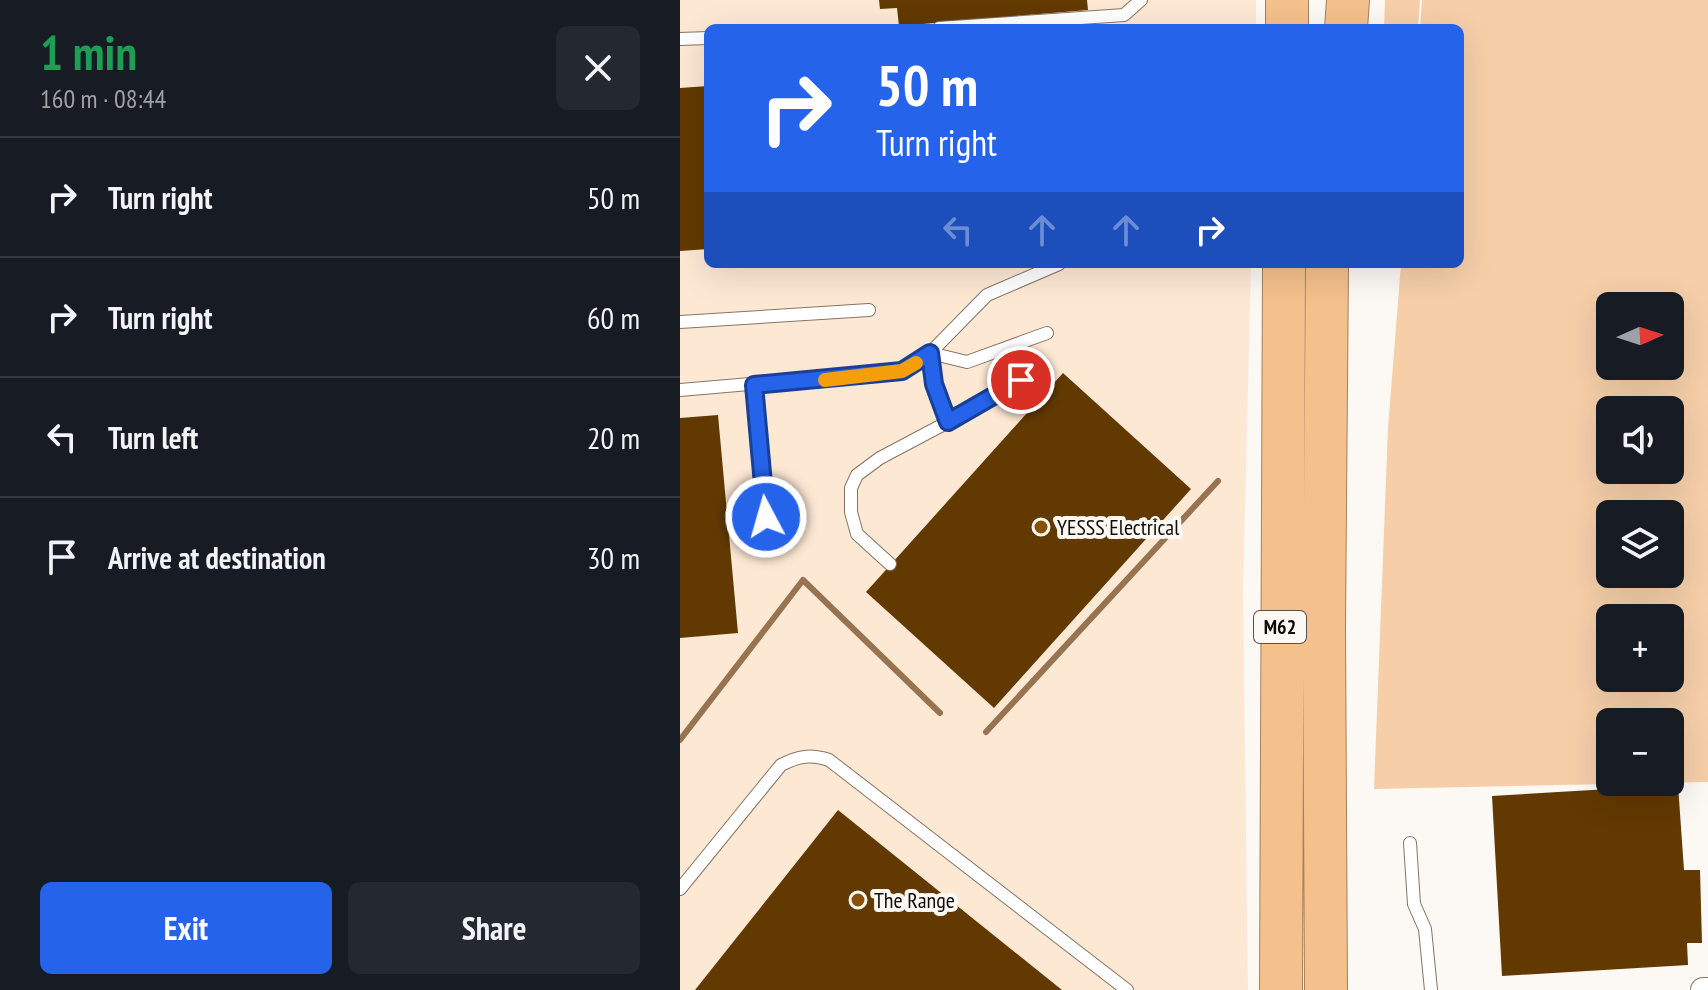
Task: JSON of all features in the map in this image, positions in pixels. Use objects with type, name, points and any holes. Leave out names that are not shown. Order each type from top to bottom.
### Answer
[{"type":"highway","points":[[1287,0],[1287,24]]},
{"type":"highway","points":[[1331,0],[1331,24]]},
{"type":"highway","points":[[1346,24],[1348,0]]},
{"type":"highway","name":"M62","points":[[1281,990],[1284,268]]},
{"type":"highway","name":"M62","points":[[1326,990],[1324,626],[1327,268]]},
{"type":"lane","points":[[996,24],[1124,15],[1141,0]]},
{"type":"lane","points":[[680,39],[704,38]]},
{"type":"lane","points":[[680,390],[902,371],[930,353],[987,295],[1050,268]]},
{"type":"lane","points":[[680,322],[869,310]]},
{"type":"lane","points":[[930,353],[967,362],[1047,333]]},
{"type":"lane","points":[[930,353],[934,384],[948,422]]},
{"type":"lane","points":[[890,564],[857,534],[851,512],[851,488],[857,475],[880,458],[1021,380]]},
{"type":"lane","points":[[754,385],[769,543]]},
{"type":"lane","points":[[680,889],[781,765],[799,756],[814,755],[829,760],[1127,990]]},
{"type":"lane","points":[[1410,843],[1414,904],[1425,929],[1431,990]]},
{"type":"shaded area","points":[[680,0],[1256,0],[1256,24],[704,24],[704,268],[1251,268],[1243,591],[1248,990],[680,990]]},
{"type":"shaded area","points":[[1385,0],[1420,0],[1418,24],[1384,24]]},
{"type":"shaded area","points":[[1422,0],[1708,0],[1708,782],[1684,783],[1684,708],[1596,708],[1596,784],[1374,789],[1388,428],[1401,268],[1464,268],[1464,24],[1420,24]]},
{"type":"building","points":[[879,0],[1087,0],[1088,10],[899,24],[897,8],[880,9]]},
{"type":"building","points":[[704,86],[704,249],[680,251],[680,88]]},
{"type":"building","name":"YESSS Electrical","points":[[1063,373],[1191,489],[994,708],[866,592]]},
{"type":"building","points":[[718,415],[738,633],[680,638],[680,418]]},
{"type":"building","points":[[1596,790],[1596,796],[1679,796],[1684,870],[1700,870],[1702,943],[1687,943],[1688,965],[1502,976],[1492,796]]},
{"type":"building","name":"The Range","points":[[838,810],[1062,990],[695,990]]},
{"type":"waterway","points":[[986,732],[1218,481]]},
{"type":"waterway","points":[[680,740],[803,580],[940,713]]},
{"type":"slow traffic","points":[[825,380],[879,376],[902,371],[916,363]]},
{"type":"place","name":"YESSS Electrical","points":[[1041,527]]},
{"type":"place","name":"The Range","points":[[858,900]]},
{"type":"route","points":[[766,517],[754,385],[879,376],[902,371],[930,353],[934,384],[948,422],[1021,380]]}]
